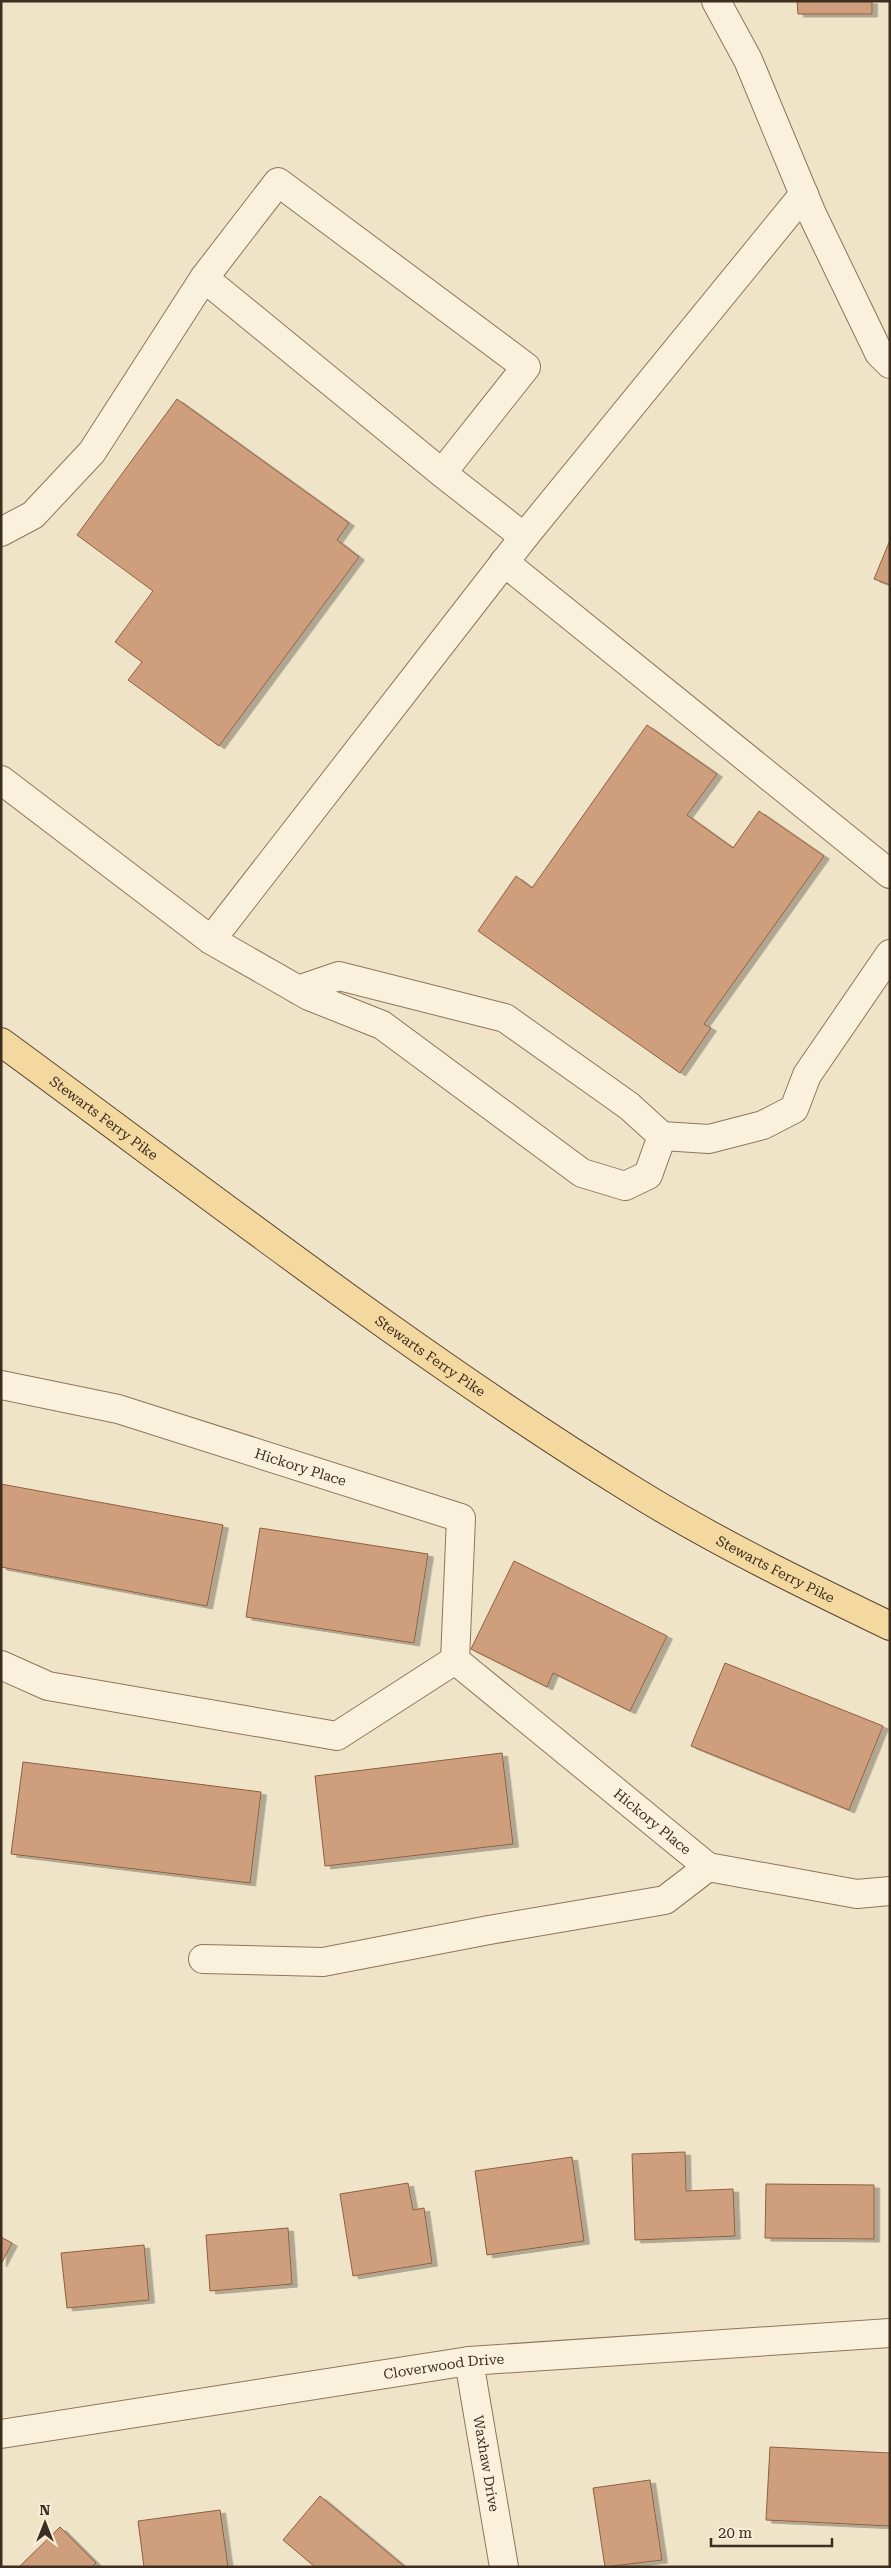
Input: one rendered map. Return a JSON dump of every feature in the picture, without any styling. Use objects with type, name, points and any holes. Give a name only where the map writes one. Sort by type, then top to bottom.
[{"type":"main road","name":"Stewarts Ferry Pike","points":[[1,1042],[479,1392],[636,1493],[760,1562],[890,1626]]},
{"type":"street","points":[[716,1],[748,60],[804,194],[879,353],[890,364]]},
{"type":"street","points":[[1,532],[33,515],[92,452],[204,278],[278,182],[526,367],[442,473]]},
{"type":"street","points":[[211,940],[504,562],[804,194]]},
{"type":"street","points":[[204,278],[442,473],[524,537]]},
{"type":"street","points":[[504,562],[890,874]]},
{"type":"street","points":[[1,780],[211,940],[298,990],[382,1025],[582,1174],[625,1186],[648,1176],[662,1136]]},
{"type":"street","points":[[298,990],[339,976],[505,1018],[629,1106],[662,1136],[709,1138],[763,1125],[794,1109],[807,1075],[890,954]]},
{"type":"street","name":"Hickory Place","points":[[1,1385],[118,1409],[461,1518],[455,1660],[708,1867],[858,1894],[890,1891]]},
{"type":"street","points":[[1,1664],[48,1686],[336,1736],[455,1660]]},
{"type":"street","points":[[202,1959],[323,1962],[665,1900],[708,1867]]},
{"type":"street","name":"Cloverwood Drive","points":[[1,2434],[469,2361],[890,2332]]},
{"type":"street","name":"Waxhaw Drive","points":[[469,2361],[504,2567]]},
{"type":"building","points":[[797,1],[872,1],[872,14],[798,14]]},
{"type":"building","points":[[177,399],[349,523],[337,540],[359,557],[219,746],[128,680],[142,662],[115,642],[153,591],[77,535]]},
{"type":"building","points":[[890,540],[890,585],[874,579]]},
{"type":"building","points":[[647,725],[717,774],[687,815],[733,848],[759,811],[824,856],[704,1024],[711,1028],[680,1073],[478,931],[516,876],[532,888]]},
{"type":"building","points":[[1,1484],[223,1525],[207,1606],[1,1567]]},
{"type":"building","points":[[260,1528],[428,1554],[414,1643],[246,1617]]},
{"type":"building","points":[[514,1561],[667,1636],[630,1711],[553,1673],[547,1687],[471,1649]]},
{"type":"building","points":[[725,1663],[883,1726],[849,1810],[691,1746]]},
{"type":"building","points":[[502,1753],[513,1844],[325,1866],[315,1776]]},
{"type":"building","points":[[23,1762],[261,1792],[250,1883],[11,1854]]},
{"type":"building","points":[[685,2152],[686,2191],[733,2189],[735,2236],[635,2240],[632,2154]]},
{"type":"building","points":[[572,2157],[584,2241],[487,2255],[475,2171]]},
{"type":"building","points":[[408,2183],[413,2210],[424,2208],[432,2263],[353,2276],[340,2194]]},
{"type":"building","points":[[766,2184],[874,2185],[874,2239],[765,2238]]},
{"type":"building","points":[[288,2228],[292,2284],[210,2291],[206,2235]]},
{"type":"building","points":[[1,2237],[12,2243],[1,2264]]},
{"type":"building","points":[[144,2245],[149,2300],[67,2308],[61,2253]]},
{"type":"building","points":[[770,2447],[890,2453],[890,2526],[766,2520]]},
{"type":"building","points":[[650,2480],[662,2560],[605,2567],[593,2488]]},
{"type":"building","points":[[320,2496],[405,2567],[315,2567],[283,2540]]},
{"type":"building","points":[[220,2510],[228,2567],[144,2567],[138,2521]]},
{"type":"building","points":[[60,2527],[96,2563],[92,2567],[19,2567]]}]
